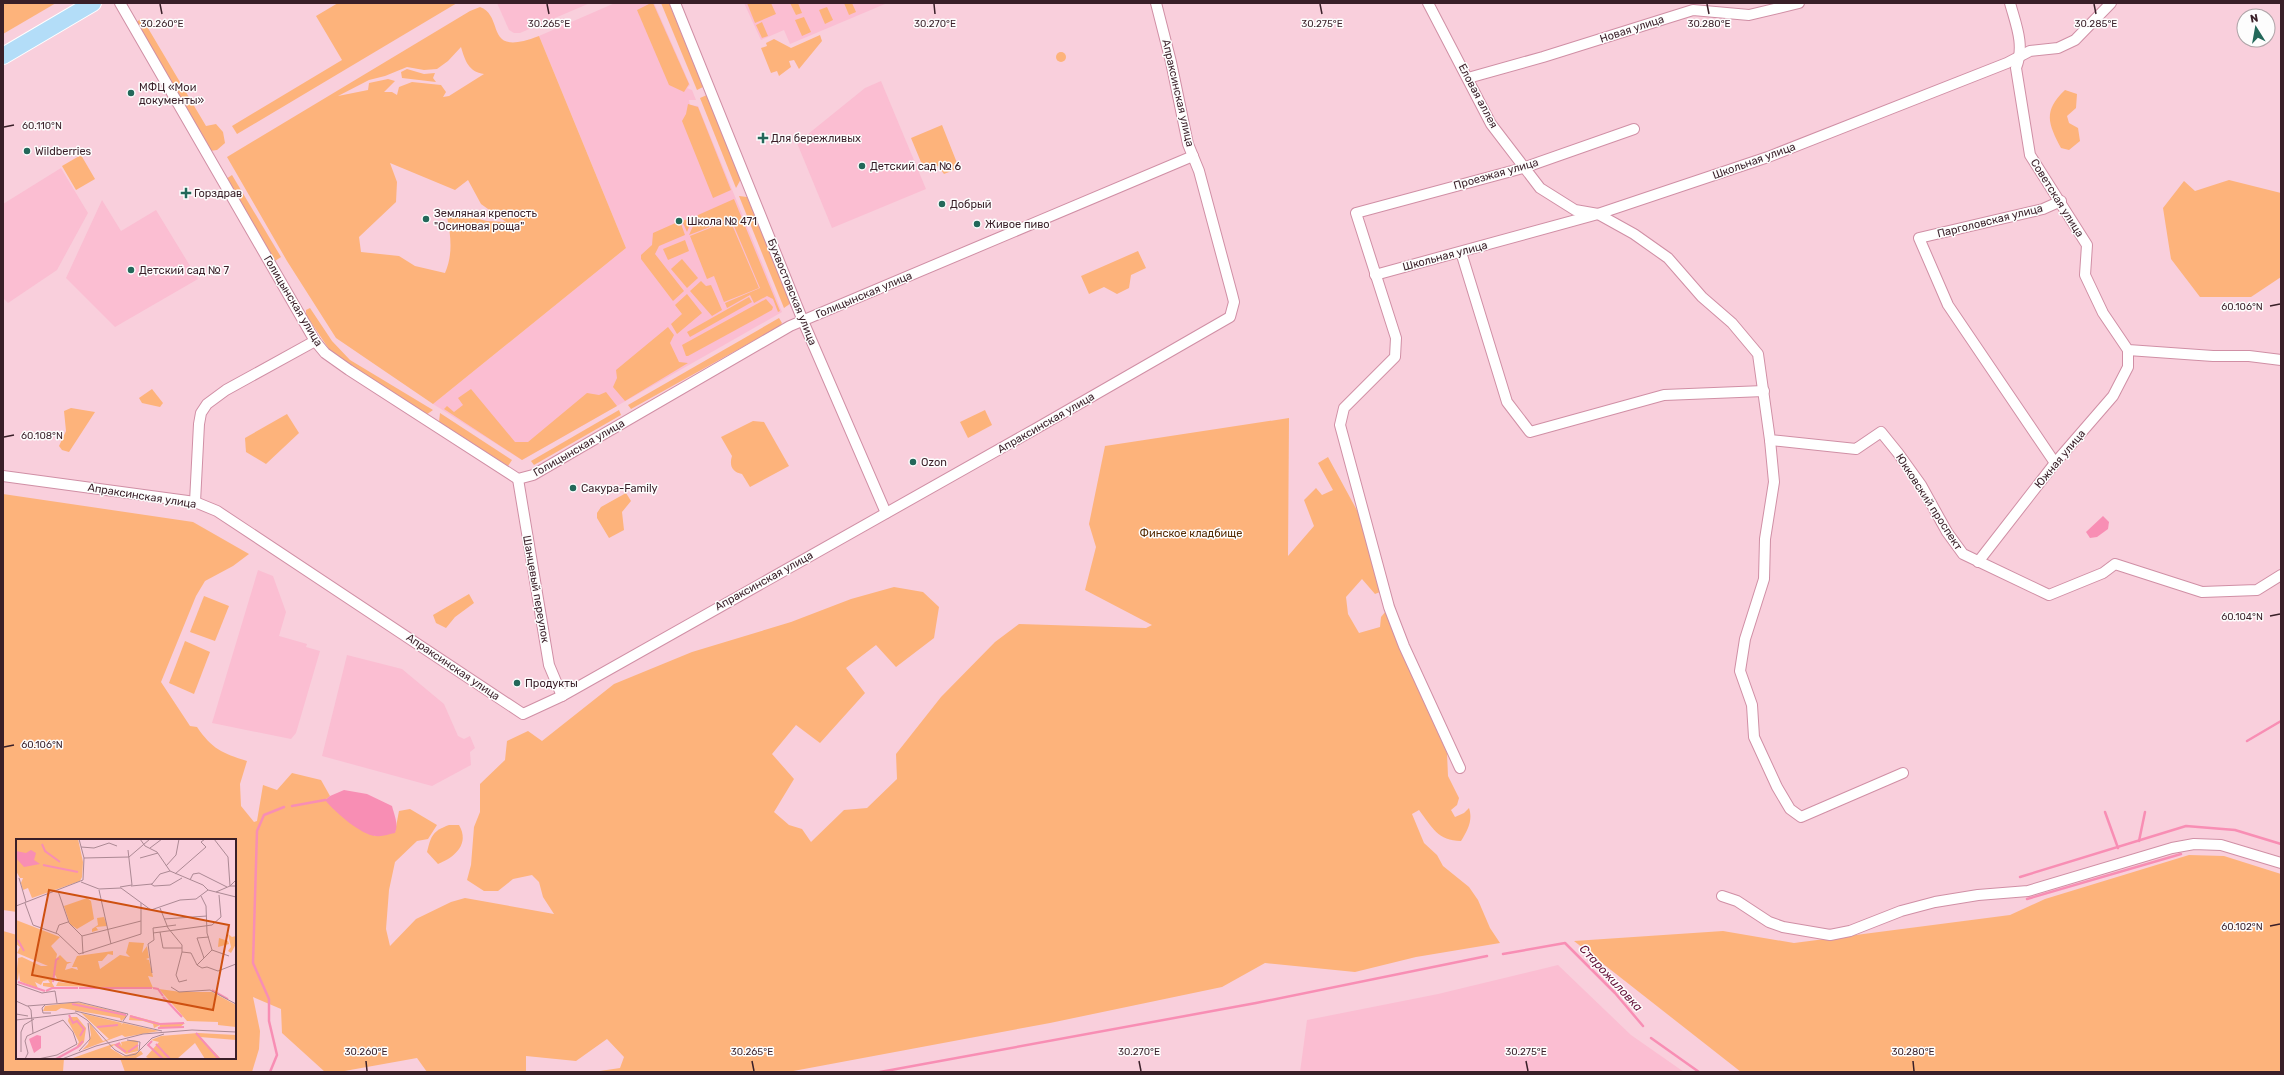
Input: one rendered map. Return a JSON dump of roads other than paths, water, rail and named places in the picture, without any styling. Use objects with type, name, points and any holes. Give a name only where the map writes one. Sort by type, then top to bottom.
[{"type":"main road","points":[[3,56],[93,3]]},
{"type":"street","name":"Голицынская улица","points":[[120,3],[315,341],[325,353],[518,479],[533,475],[790,326],[1193,156]]},
{"type":"street","name":"Бухвостовская улица","points":[[675,3],[803,321],[886,513]]},
{"type":"street","name":"Апраксинская улица","points":[[3,476],[195,502],[218,511],[523,714],[562,696],[1230,317],[1233,310],[1232,294],[1199,170],[1188,144],[1171,62],[1156,3]]},
{"type":"street","name":"Еловая аллея","points":[[1428,3],[1491,124],[1523,168],[1540,188],[1575,210],[1598,214]]},
{"type":"street","name":"Новая улица","points":[[1468,78],[1544,58],[1693,10],[1749,15],[1799,3]]},
{"type":"street","name":"Советская улица","points":[[2010,3],[2020,42],[2021,56],[2016,68],[2030,155],[2061,201],[2087,245],[2086,276],[2103,313],[2128,350]]},
{"type":"street","name":"Школьная улица","points":[[1375,275],[1598,214],[1768,157],[2021,56],[2030,51],[2058,48],[2075,40],[2111,3]]},
{"type":"street","name":"Проезжая улица","points":[[1375,275],[1356,213],[1523,168],[1634,129]]},
{"type":"street","name":"Парголовская улица","points":[[2056,463],[1948,305],[1919,238],[2035,211],[2061,201]]},
{"type":"street","points":[[1598,214],[1634,234],[1668,258],[1702,297],[1732,323],[1758,354],[1764,391],[1774,482],[1765,539],[1764,579],[1745,639],[1740,671],[1752,705],[1754,737],[1777,787],[1790,809],[1801,817],[1903,774]]},
{"type":"street","points":[[1461,252],[1508,402],[1530,432],[1664,395],[1764,391]]},
{"type":"street","points":[[1375,275],[1396,338],[1395,357],[1344,408],[1340,425],[1389,607],[1404,646],[1460,768]]},
{"type":"street","points":[[195,502],[199,424],[201,413],[207,404],[226,390],[315,341]]},
{"type":"street","points":[[2128,350],[2213,356],[2249,356],[2281,360]]},
{"type":"street","name":"Южная улица","points":[[1978,562],[2056,463],[2113,396],[2128,367],[2128,350]]},
{"type":"street","name":"Юкковский проспект","points":[[1770,440],[1856,449],[1880,432],[1898,453],[1920,485],[1947,532],[1963,554],[2049,595],[2103,574],[2115,564],[2202,592],[2257,590],[2281,575]]},
{"type":"street","name":"Шанцевый переулок","points":[[518,479],[549,665],[562,696]]},
{"type":"street","points":[[1722,896],[1737,901],[1769,922],[1783,927],[1830,935],[1850,932],[1901,911],[1936,902],[1978,895],[2028,891],[2172,848],[2194,844],[2221,845],[2281,864]]},
{"type":"waterway","points":[[2247,741],[2281,721]]},
{"type":"waterway","points":[[292,806],[325,800]]},
{"type":"waterway","points":[[270,1072],[277,1055],[269,1021],[269,999],[253,963],[257,831],[264,815],[284,807]]},
{"type":"waterway","points":[[2105,812],[2118,848]]},
{"type":"waterway","points":[[2139,841],[2145,812]]},
{"type":"waterway","points":[[2020,877],[2186,826],[2235,830],[2281,844]]},
{"type":"waterway","points":[[2027,899],[2181,854]]},
{"type":"waterway","name":"Старожиловка","points":[[1503,954],[1565,943],[1615,993],[1643,1026]]},
{"type":"waterway","points":[[880,1072],[1256,1003],[1487,956]]},
{"type":"waterway","name":"Старожиловка","points":[[1651,1038],[1699,1072]]},
{"type":"place","name":"МФЦ «Мои документы»","points":[[131,93]]},
{"type":"place","name":"Для бережливых","points":[[763,138]]},
{"type":"place","name":"Wildberries","points":[[27,151]]},
{"type":"place","name":"Детский сад № 6","points":[[862,166]]},
{"type":"place","name":"Горздрав","points":[[186,193]]},
{"type":"place","name":"Добрый","points":[[942,204]]},
{"type":"place","name":"Земляная крепость \"Осиновая роща\"","points":[[426,219]]},
{"type":"place","name":"Школа № 471","points":[[679,221]]},
{"type":"place","name":"Живое пиво","points":[[977,224]]},
{"type":"place","name":"Детский сад № 7","points":[[131,270]]},
{"type":"place","name":"Ozon","points":[[913,462]]},
{"type":"place","name":"Сакура-Family","points":[[573,488]]},
{"type":"place","name":"Продукты","points":[[517,683]]},
{"type":"park label","name":"Финское кладбище","points":[[1191,533]]}]
